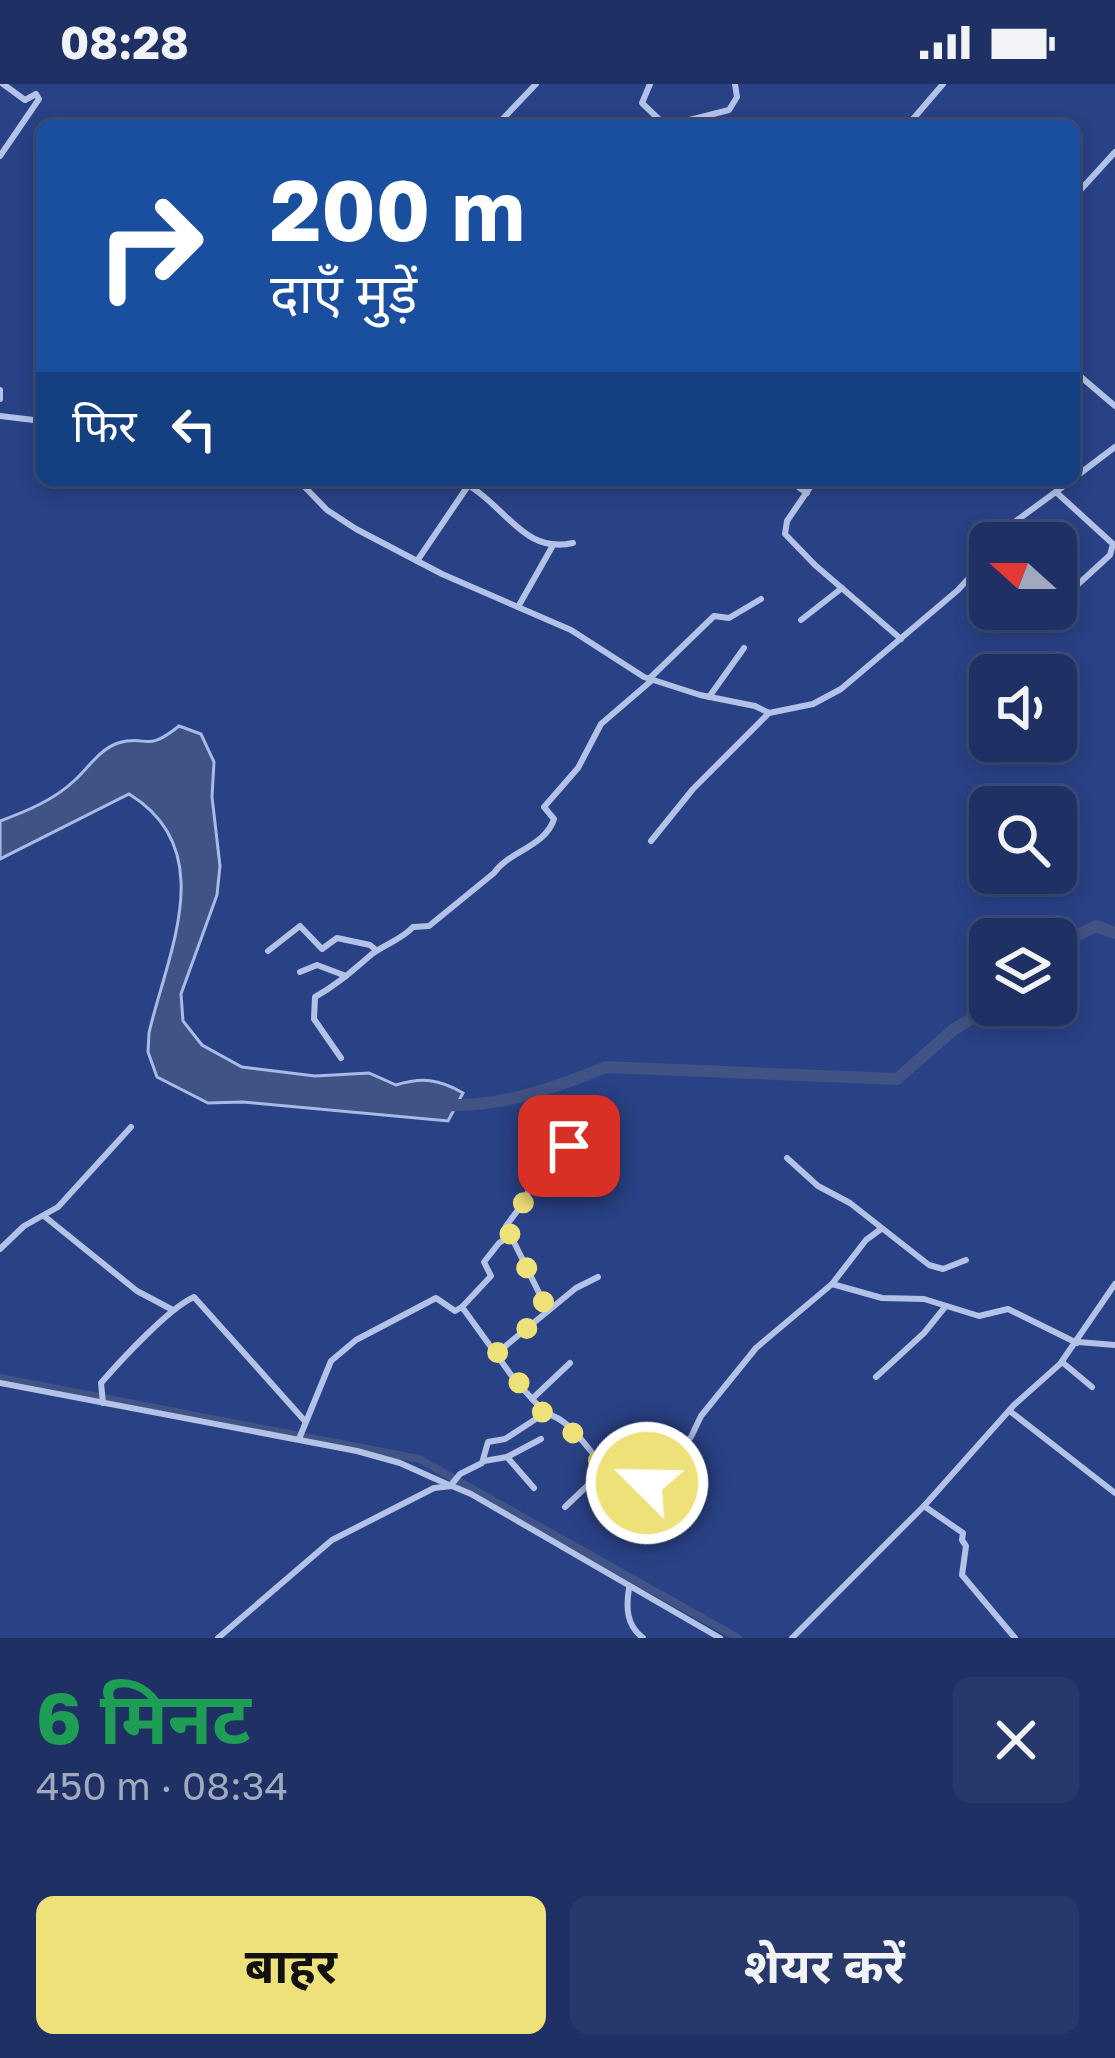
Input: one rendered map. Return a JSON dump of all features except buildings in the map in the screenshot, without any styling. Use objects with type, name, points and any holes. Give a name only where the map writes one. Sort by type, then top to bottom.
[{"type":"street","points":[[0,156],[39,98],[36,94],[18,98],[3,84]]},
{"type":"street","points":[[502,120],[536,84]]},
{"type":"street","points":[[650,84],[642,103],[660,120]]},
{"type":"street","points":[[690,120],[729,110],[736,97],[735,84]]},
{"type":"street","points":[[915,120],[943,84]]},
{"type":"street","points":[[1080,190],[1115,152]]},
{"type":"street","points":[[1080,376],[1115,406]]},
{"type":"street","points":[[0,416],[36,420]]},
{"type":"street","points":[[1080,473],[1115,447]]},
{"type":"street","points":[[304,486],[332,514],[577,633],[651,677],[769,713]]},
{"type":"street","points":[[419,558],[468,486]]},
{"type":"street","points":[[474,486],[532,541],[552,547],[573,543]]},
{"type":"street","points":[[797,486],[807,493]]},
{"type":"street","points":[[811,486],[787,521],[785,534],[898,636]]},
{"type":"street","points":[[1016,522],[1063,486]]},
{"type":"street","points":[[1055,492],[1113,544],[1110,555],[1077,585]]},
{"type":"street","points":[[520,604],[552,547]]},
{"type":"street","points":[[651,841],[693,789],[769,713],[829,697],[969,578]]},
{"type":"street","points":[[801,620],[842,588]]},
{"type":"street","points":[[341,1058],[314,1018],[315,997],[376,950],[401,940],[413,926],[429,926],[501,862],[528,849],[552,829],[554,820],[544,806],[578,769],[602,724],[714,616],[727,619],[760,599]]},
{"type":"street","points":[[711,694],[745,648]]},
{"type":"street","points":[[268,951],[300,926],[322,949],[337,938],[376,950]]},
{"type":"street","points":[[300,972],[317,965],[346,976]]},
{"type":"street","points":[[0,1249],[24,1226],[58,1207],[130,1126]]},
{"type":"street","points":[[548,1311],[509,1238],[507,1223],[524,1202],[537,1170],[569,1146]]},
{"type":"street","points":[[787,1158],[818,1186],[850,1203],[933,1267],[949,1268],[966,1260]]},
{"type":"street","points":[[44,1216],[137,1291],[171,1309]]},
{"type":"street","points":[[462,1307],[545,1413],[566,1425],[605,1468],[640,1491],[691,1437],[701,1416],[756,1348],[832,1285],[866,1240],[881,1229]]},
{"type":"street","points":[[300,1438],[326,1369],[350,1345],[432,1298],[455,1311],[462,1307],[486,1285],[491,1276],[484,1262],[509,1238]]},
{"type":"street","points":[[497,1353],[576,1288],[598,1277]]},
{"type":"street","points":[[792,1638],[924,1506],[1014,1405],[1062,1362],[1115,1284]]},
{"type":"street","points":[[832,1285],[873,1297],[917,1298],[986,1316],[1008,1309],[1077,1343],[1115,1345]]},
{"type":"street","points":[[102,1398],[101,1383],[158,1328],[171,1309],[194,1297],[304,1424]]},
{"type":"street","points":[[876,1377],[946,1306]]},
{"type":"street","points":[[1062,1362],[1092,1387]]},
{"type":"street","points":[[532,1399],[570,1363]]},
{"type":"street","points":[[0,1382],[102,1398],[385,1458],[453,1483],[720,1638]]},
{"type":"street","points":[[1011,1412],[1115,1492]]},
{"type":"street","points":[[484,1461],[488,1442],[505,1439],[545,1413]]},
{"type":"street","points":[[218,1638],[332,1540],[453,1483],[484,1461],[506,1457],[541,1439]]},
{"type":"street","points":[[506,1457],[534,1488]]},
{"type":"street","points":[[565,1508],[605,1468]]},
{"type":"street","points":[[924,1506],[963,1533],[962,1575],[1015,1638]]},
{"type":"street","points":[[629,1586],[627,1612],[633,1630],[643,1638]]},
{"type":"water","points":[[179,726],[201,734],[214,762],[212,797],[220,866],[217,895],[181,994],[183,1021],[202,1045],[242,1067],[315,1076],[369,1073],[396,1085],[422,1080],[446,1085],[463,1093],[448,1121],[243,1102],[208,1103],[157,1077],[148,1052],[149,1033],[175,937],[181,873],[173,844],[157,817],[129,794],[0,859],[0,821],[58,793],[112,746],[152,741]]},
{"type":"waterway","points":[[1077,936],[1096,926],[1115,933]]},
{"type":"waterway","points":[[441,1105],[525,1095],[606,1067],[897,1079],[969,1020]]},
{"type":"waterway","points":[[0,1378],[419,1459],[738,1638]]},
{"type":"route","points":[[569,1146],[537,1170],[524,1202],[506,1226],[548,1311],[497,1353],[540,1411],[561,1420],[605,1468],[636,1492],[647,1483]]}]
